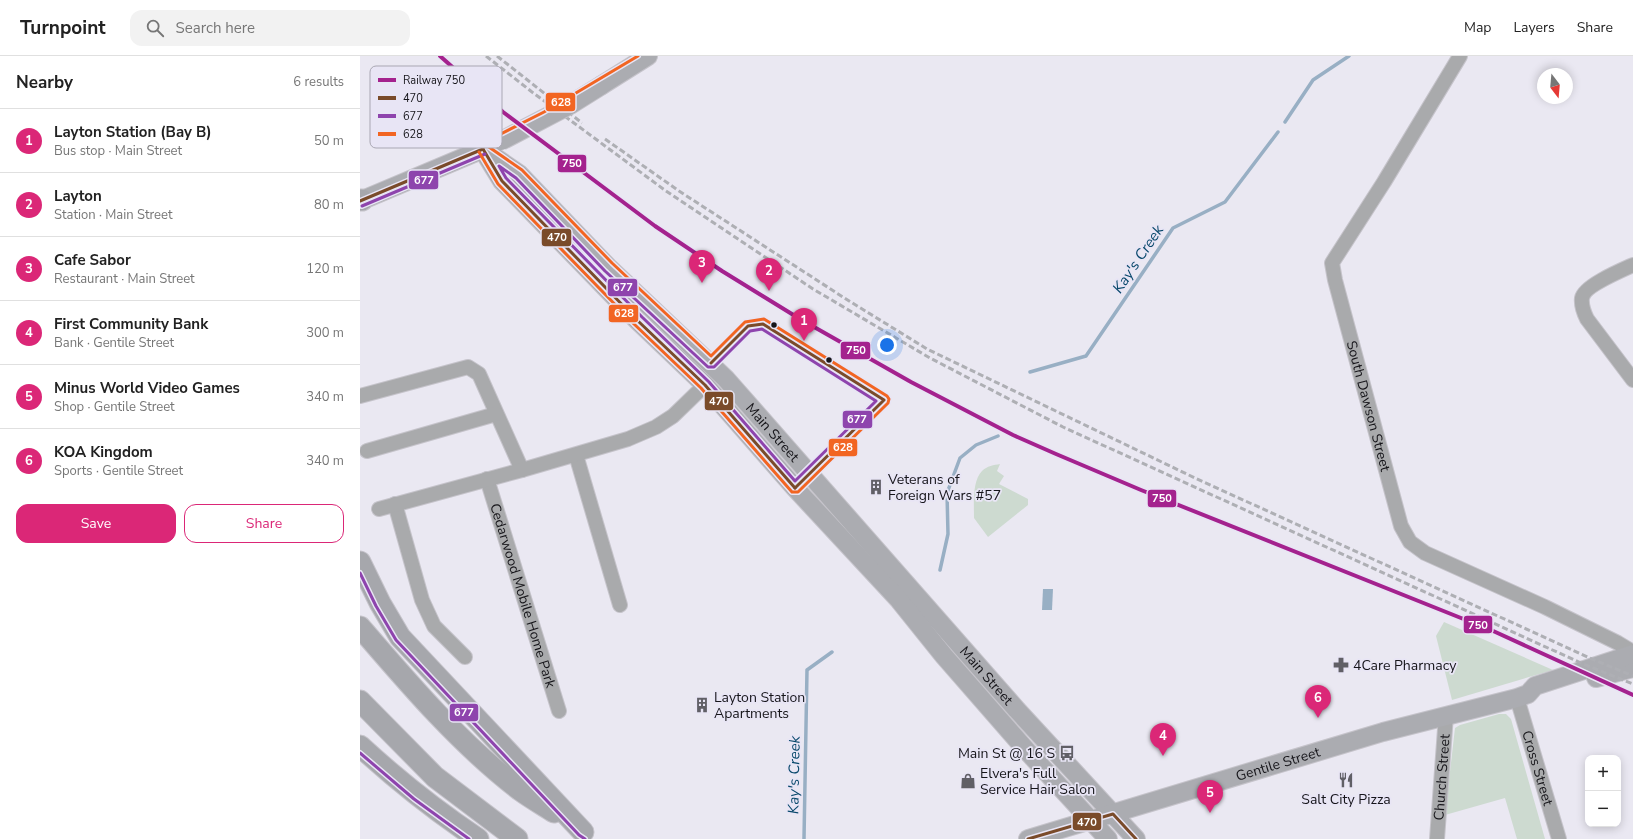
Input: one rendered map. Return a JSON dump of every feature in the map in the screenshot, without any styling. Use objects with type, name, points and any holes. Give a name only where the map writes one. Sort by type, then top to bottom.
[{"type":"highway","points":[[360,562],[380,603],[400,637],[588,835]]},
{"type":"highway","points":[[360,627],[409,684],[473,750],[521,790],[588,835]]},
{"type":"highway","points":[[360,701],[435,777],[517,839]]},
{"type":"highway","points":[[360,746],[391,774],[450,820],[478,839]]},
{"type":"main road","points":[[502,140],[570,105],[648,56]]},
{"type":"main road","points":[[361,200],[483,149]]},
{"type":"main road","name":"Main Street","points":[[483,149],[502,181],[638,321],[705,385],[800,494],[898,600],[963,678],[1090,821],[1108,839]]},
{"type":"main road","name":"Main Street","points":[[483,149],[519,174],[608,267],[726,379],[1017,710],[1136,839]]},
{"type":"main road","name":"Gentile Street","points":[[1028,839],[1277,763],[1446,715],[1522,696],[1535,686],[1632,659]]},
{"type":"street","name":"South Dawson Street","points":[[1460,56],[1384,182],[1332,263],[1333,273],[1401,526],[1410,542],[1425,553],[1545,607],[1618,642],[1628,649],[1632,659]]},
{"type":"street","points":[[1633,265],[1588,289],[1582,297],[1583,308],[1587,320],[1633,380]]},
{"type":"street","points":[[360,396],[468,368],[479,374],[522,470]]},
{"type":"street","points":[[379,509],[628,439],[656,427],[673,416],[705,385]]},
{"type":"street","points":[[367,451],[496,414]]},
{"type":"street","points":[[576,454],[620,605]]},
{"type":"street","name":"Cedarwood Mobile Home Park","points":[[487,479],[559,711]]},
{"type":"street","points":[[395,504],[422,600],[434,626],[465,657]]},
{"type":"street","name":"Cross Street","points":[[1522,696],[1559,839]]},
{"type":"street","name":"Church Street","points":[[1437,839],[1446,715]]},
{"type":"shaded area","points":[[1000,464],[997,471],[1004,476],[999,484],[1028,499],[1028,505],[988,537],[974,518],[975,487],[979,475],[984,469]]},
{"type":"shaded area","points":[[1444,622],[1553,670],[1452,700],[1436,636]]},
{"type":"shaded area","points":[[1499,714],[1506,714],[1511,719],[1545,839],[1517,839],[1505,798],[1445,815],[1455,728],[1460,725]]},
{"type":"water","points":[[1043,589],[1053,589],[1052,610],[1042,610]]},
{"type":"waterway","name":"Kay's Creek","points":[[1285,122],[1313,80],[1349,56]]},
{"type":"waterway","name":"Kay's Creek","points":[[1030,372],[1086,356],[1173,228],[1225,202],[1278,132]]},
{"type":"waterway","name":"Kay's Creek","points":[[940,570],[948,534],[947,493],[960,458],[976,445],[998,436]]},
{"type":"waterway","name":"Kay's Creek","points":[[804,839],[807,670],[832,652]]},
{"type":"railway","points":[[486,56],[499,66]]},
{"type":"railway","points":[[497,56],[582,123]]},
{"type":"railway","points":[[502,69],[666,191],[813,289],[930,358],[1063,427],[1581,663],[1633,684]]},
{"type":"railway","points":[[605,139],[679,191],[846,299],[927,349],[1195,478],[1592,659],[1633,676]]},
{"type":"rail line","name":"750","points":[[440,56],[451,66]]},
{"type":"rail line","name":"750","points":[[502,111],[655,226],[722,271],[800,319],[911,382],[1013,435],[1141,490],[1491,630],[1633,695]]},
{"type":"transit line","name":"628","points":[[502,133],[544,112],[638,56]]},
{"type":"transit line","name":"628","points":[[479,152],[498,184],[634,324],[701,388],[792,492],[798,492],[888,403],[889,399],[887,396],[764,319],[745,322],[711,356],[612,263],[522,170],[490,148]]},
{"type":"transit line","name":"470","points":[[483,149],[502,181],[638,321],[705,385],[795,488]]},
{"type":"transit line","name":"470","points":[[360,201],[483,149]]},
{"type":"transit line","name":"677","points":[[362,206],[485,154]]},
{"type":"transit line","name":"677","points":[[499,166],[516,178],[605,271],[708,367],[714,367],[750,331],[762,329],[876,401],[795,481],[709,382],[642,317],[506,178],[499,166]]},
{"type":"transit line","name":"470","points":[[711,363],[748,326],[763,324],[884,400],[795,488]]},
{"type":"transit line","name":"677","points":[[360,573],[376,606],[396,640],[579,835],[585,839]]},
{"type":"transit line","name":"677","points":[[360,753],[414,799],[469,839]]},
{"type":"transit line","name":"470","points":[[1028,839],[1113,814],[1136,839]]},
{"type":"place","name":"Cafe Sabor","points":[[702,283]]},
{"type":"place","name":"Layton","points":[[769,291]]},
{"type":"place","name":"Layton Station (Bay B)","points":[[804,341]]},
{"type":"place","name":"Veterans of Foreign Wars #57","points":[[876,487]]},
{"type":"place","name":"4Care Pharmacy","points":[[1341,665]]},
{"type":"place","name":"Layton Station Apartments","points":[[702,705]]},
{"type":"place","name":"KOA Kingdom","points":[[1318,718]]},
{"type":"place","name":"Main St @ 16 S","points":[[1067,753]]},
{"type":"place","name":"First Community Bank","points":[[1163,756]]},
{"type":"place","name":"Salt City Pizza","points":[[1346,780]]},
{"type":"place","name":"Elvera's Full Service Hair Salon","points":[[968,781]]},
{"type":"place","name":"Minus World Video Games","points":[[1210,813]]}]
